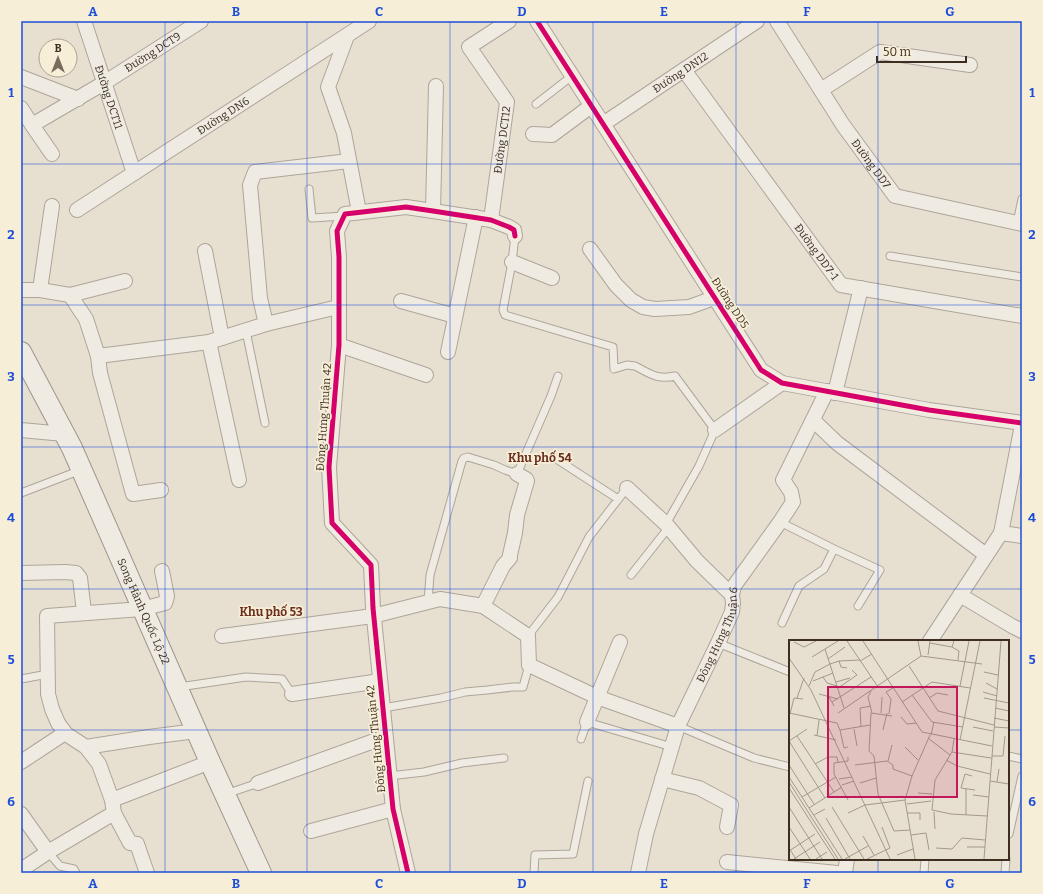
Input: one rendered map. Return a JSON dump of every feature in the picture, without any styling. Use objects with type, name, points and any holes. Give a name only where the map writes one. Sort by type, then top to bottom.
[{"type":"street","name":"Đường DCT11","points":[[84,21],[134,173]]},
{"type":"street","name":"Đường DCT9","points":[[32,125],[104,84],[201,21]]},
{"type":"street","name":"Đường DN6","points":[[77,210],[369,21]]},
{"type":"street","name":"Đường DCT12","points":[[491,220],[507,102],[469,47],[509,21]]},
{"type":"street","name":"Đường DD5","points":[[537,21],[761,370],[782,383],[929,410],[1022,424]]},
{"type":"street","name":"Đường DN12","points":[[603,124],[757,21]]},
{"type":"street","name":"Đường DD7","points":[[777,21],[843,125],[895,196],[1020,223]]},
{"type":"street","points":[[347,36],[328,87],[344,133],[359,212]]},
{"type":"street","points":[[821,90],[880,52],[970,65]]},
{"type":"street","name":"Đường DD7-1","points":[[684,70],[841,285],[1022,316]]},
{"type":"street","points":[[21,77],[78,99]]},
{"type":"street","points":[[433,210],[436,86]]},
{"type":"street","points":[[533,134],[552,135],[592,106]]},
{"type":"street","points":[[21,108],[52,154]]},
{"type":"street","points":[[266,324],[260,298],[250,185],[255,172],[349,161]]},
{"type":"street","points":[[40,290],[52,206]]},
{"type":"street","points":[[344,216],[345,214],[406,207],[433,210],[491,220],[509,226],[514,230],[515,236]]},
{"type":"street","name":"Đông Hưng Thuận 42","points":[[344,216],[337,231],[339,346],[329,467],[332,523],[371,565],[373,616],[392,809],[408,873]]},
{"type":"street","points":[[448,352],[476,217]]},
{"type":"street","points":[[590,249],[616,284],[631,300],[643,307],[655,309],[689,307],[714,298]]},
{"type":"street","points":[[205,251],[215,340],[239,480]]},
{"type":"street","points":[[512,262],[552,278]]},
{"type":"street","points":[[21,290],[40,290],[70,295],[125,281]]},
{"type":"street","name":"Đông Hưng Thuận 6","points":[[638,873],[646,834],[678,726],[732,612],[732,595],[736,582],[780,522],[792,502],[791,492],[783,480],[813,420],[831,392],[861,288]]},
{"type":"street","points":[[70,295],[86,319],[98,356],[100,373],[133,494],[161,490]]},
{"type":"street","points":[[401,301],[455,316]]},
{"type":"street","points":[[98,356],[215,340],[266,324],[338,307]]},
{"type":"street","points":[[339,346],[426,375]]},
{"type":"street","name":"Song Hành Quốc Lộ 22","points":[[21,352],[82,470],[224,795],[261,873]]},
{"type":"street","points":[[714,430],[782,383]]},
{"type":"street","points":[[813,420],[843,447],[986,555]]},
{"type":"street","points":[[931,640],[1001,533],[1022,424]]},
{"type":"street","points":[[21,430],[64,434]]},
{"type":"street","points":[[483,606],[503,566],[510,558],[517,515],[527,481],[517,474]]},
{"type":"street","points":[[623,493],[667,526],[697,561],[732,595]]},
{"type":"street","points":[[1001,533],[1022,536]]},
{"type":"street","points":[[147,873],[137,844],[130,843],[113,806],[99,764],[86,747],[65,733],[58,723],[52,709],[48,694],[47,616],[84,612],[142,609],[164,603],[167,596],[162,571]]},
{"type":"street","points":[[21,573],[76,573],[80,578],[84,612]]},
{"type":"street","points":[[960,595],[1022,631]]},
{"type":"street","points":[[222,636],[373,616],[440,599],[477,604],[483,606],[528,636],[529,665],[597,697],[678,726]]},
{"type":"street","points":[[587,722],[620,642]]},
{"type":"street","points":[[292,694],[380,681]]},
{"type":"street","points":[[86,747],[196,731]]},
{"type":"street","points":[[21,762],[65,733]]},
{"type":"street","points":[[258,783],[385,737]]},
{"type":"street","points":[[21,870],[113,806],[210,762]]},
{"type":"street","points":[[662,779],[699,788],[732,805],[727,827]]},
{"type":"street","points":[[311,831],[392,809]]},
{"type":"street","points":[[21,814],[48,852]]},
{"type":"street","points":[[845,873],[847,860]]},
{"type":"street","points":[[727,862],[837,873]]},
{"type":"lane","points":[[536,104],[572,76]]},
{"type":"lane","points":[[309,189],[312,218],[344,216]]},
{"type":"lane","points":[[1020,223],[1022,199]]},
{"type":"lane","points":[[515,236],[512,262],[502,310],[505,314],[613,347],[614,369],[632,365],[659,377],[665,378],[675,376],[714,430],[699,466],[667,526],[631,574]]},
{"type":"lane","points":[[890,256],[1022,277]]},
{"type":"lane","points":[[246,331],[265,423]]},
{"type":"lane","points":[[428,602],[430,575],[462,460],[468,457],[517,474],[551,396],[558,376]]},
{"type":"lane","points":[[528,636],[558,597],[589,537],[623,493],[558,460]]},
{"type":"lane","points":[[21,493],[82,470]]},
{"type":"lane","points":[[780,522],[880,570],[858,606]]},
{"type":"lane","points":[[782,624],[799,586],[824,569],[834,549]]},
{"type":"lane","points":[[718,643],[789,672]]},
{"type":"lane","points":[[383,708],[465,692],[523,687],[529,665]]},
{"type":"lane","points":[[21,679],[48,674]]},
{"type":"lane","points":[[177,687],[246,677],[282,679],[292,694]]},
{"type":"lane","points":[[580,739],[587,722],[672,747]]},
{"type":"lane","points":[[678,726],[754,758],[789,766]]},
{"type":"lane","points":[[1009,756],[1022,760]]},
{"type":"lane","points":[[389,776],[424,772],[462,763],[504,758]]},
{"type":"lane","points":[[1009,834],[1022,776]]},
{"type":"lane","points":[[534,873],[535,855],[573,854],[588,782]]},
{"type":"lane","points":[[224,795],[258,783]]},
{"type":"lane","points":[[48,852],[60,866],[74,869],[76,873]]},
{"type":"lane","points":[[924,873],[925,860]]},
{"type":"lane","points":[[1005,873],[1006,860]]},
{"type":"cycle path","points":[[537,21],[761,370],[782,383],[929,410],[1022,423]]},
{"type":"cycle path","points":[[408,873],[393,809],[373,608],[371,565],[332,523],[329,467],[339,345],[339,257],[337,231],[345,214],[406,207],[491,220],[514,230],[515,236]]},
{"type":"district","name":"Khu phố 54","points":[[540,458]]},
{"type":"district","name":"Khu phố 53","points":[[271,612]]}]
